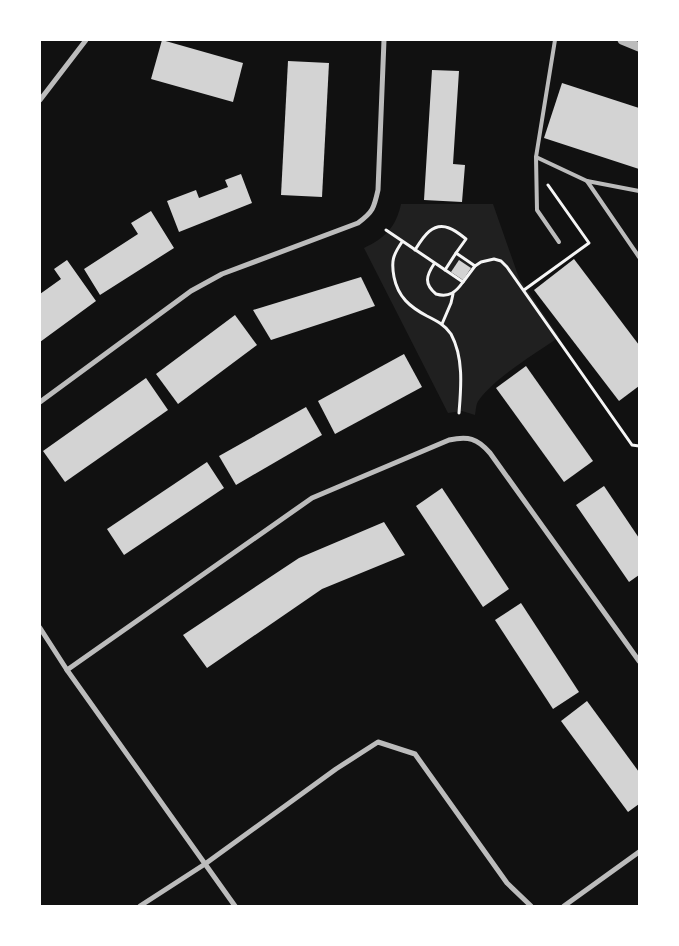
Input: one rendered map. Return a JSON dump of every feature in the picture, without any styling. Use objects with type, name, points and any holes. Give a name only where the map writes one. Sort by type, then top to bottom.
[{"type":"street","points":[[40,100],[86,40]]},
{"type":"street","points":[[40,402],[191,291],[222,274],[358,223],[369,215],[375,204],[378,190],[384,40]]},
{"type":"street","points":[[622,40],[639,48]]},
{"type":"street","points":[[67,670],[312,498],[449,440],[460,438],[471,438],[490,453],[639,661]]},
{"type":"street","points":[[40,628],[67,670],[235,906]]},
{"type":"street","points":[[140,906],[205,864],[336,768],[378,742],[415,754],[507,883],[531,906]]},
{"type":"street","points":[[564,906],[639,852]]},
{"type":"lane","points":[[555,40],[536,157],[537,210],[560,242]]},
{"type":"lane","points":[[536,157],[587,181],[639,191]]},
{"type":"lane","points":[[587,181],[639,257]]},
{"type":"path","points":[[415,250],[424,236],[433,228],[444,226],[466,239],[445,270]]},
{"type":"path","points":[[386,230],[463,282]]},
{"type":"path","points":[[402,242],[394,252],[392,259],[397,288],[402,298],[410,305],[442,324],[452,336],[460,361],[459,414]]},
{"type":"path","points":[[456,254],[475,266]]},
{"type":"path","points":[[434,264],[428,272],[429,287],[436,294],[447,296],[453,293],[475,266],[481,262],[494,259],[501,261],[632,445],[639,446]]},
{"type":"path","points":[[442,324],[453,293]]},
{"type":"shaded area","points":[[401,204],[493,204],[519,278],[559,337],[496,382],[478,401],[475,415],[462,411],[448,413],[364,248],[389,231],[396,219]]},
{"type":"building","points":[[162,40],[243,63],[233,102],[151,79]]},
{"type":"building","points":[[288,61],[329,63],[322,197],[281,195]]},
{"type":"building","points":[[432,70],[459,71],[453,164],[465,165],[462,202],[424,200]]},
{"type":"building","points":[[562,83],[639,108],[639,169],[544,138]]},
{"type":"building","points":[[241,174],[252,203],[179,232],[167,201],[196,190],[199,198],[228,187],[225,180]]},
{"type":"building","points":[[151,211],[174,248],[100,295],[84,269],[138,234],[131,223]]},
{"type":"building","points":[[574,259],[639,345],[639,386],[619,401],[534,290]]},
{"type":"building","points":[[67,260],[96,301],[40,342],[40,294],[61,279],[54,269]]},
{"type":"building","points":[[459,260],[471,268],[463,280],[451,272]]},
{"type":"building","points":[[361,277],[375,306],[271,340],[253,310]]},
{"type":"building","points":[[235,315],[257,345],[178,404],[156,374]]},
{"type":"building","points":[[404,354],[422,387],[335,434],[318,401]]},
{"type":"building","points":[[526,366],[593,461],[564,482],[496,388]]},
{"type":"building","points":[[146,378],[168,410],[65,482],[43,451]]},
{"type":"building","points":[[306,407],[322,435],[236,485],[219,456]]},
{"type":"building","points":[[207,462],[224,488],[124,555],[107,529]]},
{"type":"building","points":[[604,486],[639,538],[639,575],[629,582],[576,505]]},
{"type":"building","points":[[442,488],[509,589],[483,607],[416,506]]},
{"type":"building","points":[[384,522],[405,555],[322,589],[207,668],[183,635],[299,558]]},
{"type":"building","points":[[521,603],[579,692],[553,709],[495,620]]},
{"type":"building","points":[[587,701],[639,772],[639,804],[628,812],[561,721]]}]
